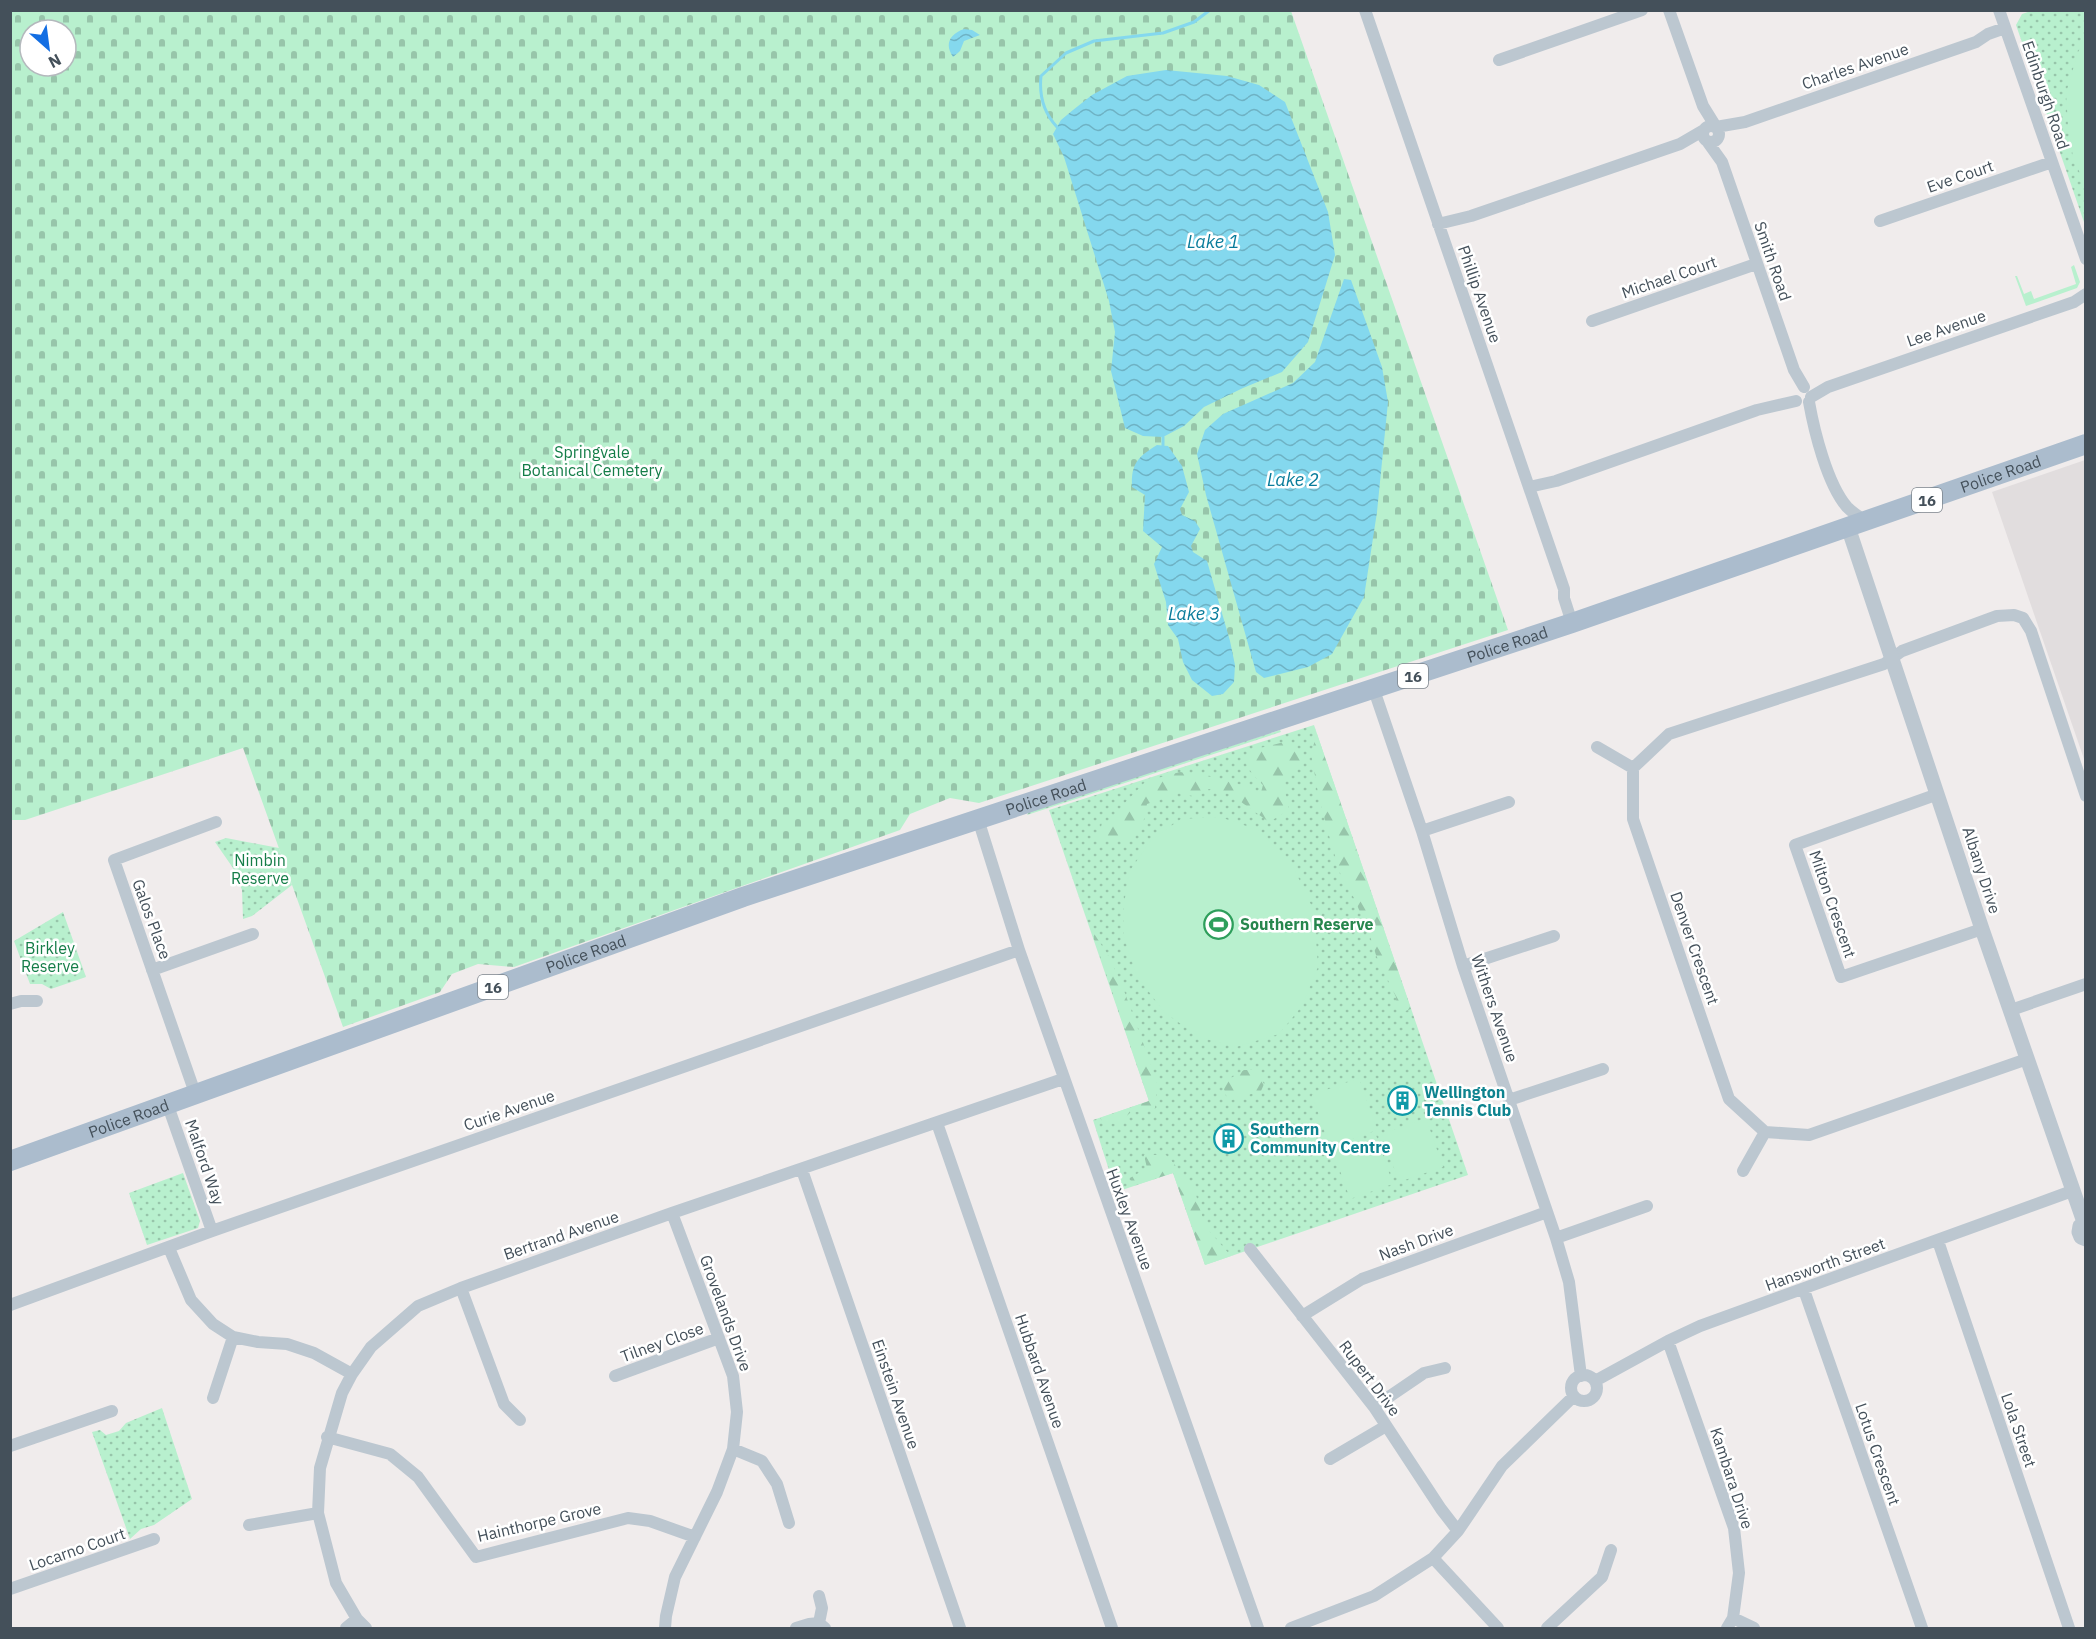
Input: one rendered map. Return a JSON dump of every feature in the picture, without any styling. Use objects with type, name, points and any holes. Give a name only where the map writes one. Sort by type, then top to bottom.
[{"type":"main road","name":"Police Road","points":[[10,1161],[743,897],[1576,622],[2085,444]]},
{"type":"street","name":"Phillip Avenue","points":[[1365,10],[1564,589],[1570,596],[1576,622]]},
{"type":"street","points":[[1498,60],[1642,10]]},
{"type":"street","points":[[1669,10],[1712,134]]},
{"type":"street","name":"Edinburgh Road","points":[[1999,10],[2085,259]]},
{"type":"street","name":"Charles Avenue","points":[[1440,228],[1976,42],[1988,34],[2006,32]]},
{"type":"street","name":"Smith Road","points":[[1712,134],[1831,478],[1847,506],[1853,525]]},
{"type":"street","name":"Eve Court","points":[[1880,221],[2052,162]]},
{"type":"street","name":"Michael Court","points":[[1592,321],[1756,264]]},
{"type":"street","name":"Lee Avenue","points":[[1530,490],[2080,301],[2085,294]]},
{"type":"street","name":"Smith Road","points":[[1831,478],[1831,487],[1853,525]]},
{"type":"street","name":"Albany Drive","points":[[1853,525],[1891,659],[2072,1191],[2085,1222],[2080,1226],[2079,1232],[2085,1239]]},
{"type":"street","points":[[1598,747],[1633,768],[1669,734],[1884,664],[1902,651],[1997,616],[2014,615],[2023,618],[2031,631],[2085,796]]},
{"type":"street","name":"Withers Avenue","points":[[1374,690],[1422,831],[1463,966],[1556,1238],[1569,1282],[1581,1376]]},
{"type":"street","name":"Denver Crescent","points":[[1633,768],[1633,819],[1730,1099],[1765,1132]]},
{"type":"street","name":"Milton Crescent","points":[[1938,794],[1795,845],[1841,977],[1982,929]]},
{"type":"street","points":[[1422,831],[1509,802]]},
{"type":"street","name":"Huxley Avenue","points":[[978,819],[1018,950],[1257,1628]]},
{"type":"street","name":"Galos Place","points":[[195,1093],[114,860],[216,822]]},
{"type":"street","points":[[152,970],[253,934]]},
{"type":"street","points":[[1463,966],[1554,936]]},
{"type":"street","name":"Curie Avenue","points":[[10,1305],[212,1231],[1018,950]]},
{"type":"street","points":[[2011,1010],[2085,984]]},
{"type":"street","points":[[10,1004],[37,1001]]},
{"type":"street","points":[[1743,1170],[1765,1132],[1809,1135],[2027,1059]]},
{"type":"street","points":[[1509,1100],[1604,1069]]},
{"type":"street","name":"Bertrand Avenue","points":[[362,1624],[336,1583],[318,1513],[320,1468],[327,1437],[342,1393],[352,1374],[371,1347],[418,1306],[461,1288],[1063,1079]]},
{"type":"street","name":"Malford Way","points":[[167,1103],[212,1231]]},
{"type":"street","name":"Hubbard Avenue","points":[[938,1123],[1112,1629]]},
{"type":"street","name":"Einstein Avenue","points":[[802,1170],[960,1629]]},
{"type":"street","name":"Hansworth Street","points":[[1595,1381],[1700,1326],[2072,1191]]},
{"type":"street","points":[[1556,1238],[1647,1206]]},
{"type":"street","name":"Nash Drive","points":[[1302,1317],[1362,1279],[1547,1212]]},
{"type":"street","name":"Grovelands Drive","points":[[665,1629],[675,1577],[717,1492],[733,1449],[737,1412],[733,1376],[672,1214]]},
{"type":"street","name":"Lola Street","points":[[1938,1241],[2069,1629]]},
{"type":"street","points":[[170,1248],[191,1300],[213,1324],[233,1337],[287,1344],[314,1353],[352,1374]]},
{"type":"street","name":"Rupert Drive","points":[[1250,1250],[1374,1407],[1458,1531]]},
{"type":"street","points":[[461,1288],[504,1404],[520,1420]]},
{"type":"street","name":"Lotus Crescent","points":[[1804,1290],[1922,1629]]},
{"type":"street","points":[[213,1398],[233,1337]]},
{"type":"street","name":"Tilney Close","points":[[615,1376],[719,1338]]},
{"type":"street","name":"Kambara Drive","points":[[1668,1341],[1734,1528],[1739,1573],[1730,1623]]},
{"type":"street","points":[[1374,1407],[1424,1372],[1445,1368]]},
{"type":"street","points":[[1581,1376],[1590,1377],[1595,1381],[1597,1390],[1592,1399],[1583,1402],[1574,1396],[1571,1388],[1572,1383],[1581,1376]]},
{"type":"street","points":[[1291,1629],[1374,1596],[1433,1558],[1458,1531],[1502,1466],[1574,1396]]},
{"type":"street","points":[[10,1446],[112,1411]]},
{"type":"street","points":[[1330,1460],[1386,1426]]},
{"type":"street","name":"Hainthorpe Grove","points":[[327,1437],[390,1454],[418,1477],[476,1557],[627,1518],[650,1521],[695,1537]]},
{"type":"street","points":[[733,1449],[762,1461],[777,1484],[789,1523]]},
{"type":"street","points":[[249,1525],[318,1513]]},
{"type":"street","name":"Locarno Court","points":[[10,1589],[154,1539]]},
{"type":"street","points":[[1547,1629],[1602,1576],[1611,1550]]},
{"type":"street","points":[[1433,1558],[1498,1629]]},
{"type":"street","points":[[796,1629],[809,1624],[822,1626],[819,1596]]},
{"type":"street","points":[[1730,1623],[1754,1629]]},
{"type":"street","points":[[346,1629],[362,1624]]},
{"type":"street","points":[[1257,1628],[1268,1629]]},
{"type":"shaded area","points":[[2086,460],[2085,762],[1992,492]]},
{"type":"green space","name":"Springvale Botanical Cemetery","points":[[11,11],[1291,11],[1508,630],[979,803],[950,798],[910,814],[900,830],[514,967],[478,964],[452,974],[440,992],[343,1027],[243,748],[25,820],[11,820]]},
{"type":"green space","points":[[2031,11],[2085,11],[2085,225],[2016,25],[2022,14]]},
{"type":"green space","points":[[2085,40],[2085,185],[2073,157],[2066,93],[2078,52]]},
{"type":"green space","points":[[2074,265],[2080,282],[2077,288],[2026,306],[2015,276],[2024,294],[2031,291],[2034,299],[2076,284],[2071,267]]},
{"type":"green space","name":"Southern Reserve","points":[[1314,725],[1468,1175],[1205,1265],[1173,1173],[1116,1192],[1093,1120],[1149,1101],[1049,810]]},
{"type":"green space","points":[[1280,730],[1281,732],[1027,815],[1029,811]]},
{"type":"green space","points":[[1317,734],[1411,1009],[1397,1014],[1396,997],[1376,955],[1354,898],[1341,876],[1330,839],[1311,753]]},
{"type":"green space","points":[[1289,740],[1302,755],[1299,768],[1283,783],[1289,810],[1269,822],[1230,794],[1209,789],[1197,797],[1179,793],[1147,804],[1140,830],[1129,839],[1112,841],[1096,838],[1100,833],[1102,822],[1114,820],[1121,807],[1146,781],[1180,772],[1207,776],[1249,787],[1260,796],[1263,785],[1246,763],[1246,757],[1249,752],[1256,749]]},
{"type":"green space","name":"Southern Reserve","points":[[1220,817],[1258,830],[1291,862],[1314,911],[1318,967],[1302,1006],[1279,1034],[1236,1047],[1199,1037],[1164,1012],[1137,976],[1124,937],[1124,904],[1129,872],[1151,840],[1181,819]]},
{"type":"green space","name":"Nimbin Reserve","points":[[226,838],[279,848],[292,885],[252,916],[243,919],[242,890],[233,868],[215,842]]},
{"type":"green space","name":"Birkley Reserve","points":[[63,912],[86,977],[51,989],[42,984],[30,984],[14,941]]},
{"type":"green space","points":[[1091,929],[1108,955],[1122,985],[1157,1083],[1155,1108],[1130,1113],[1117,1124],[1103,1122],[1100,1118],[1149,1101]]},
{"type":"green space","points":[[1244,1070],[1256,1070],[1264,1084],[1261,1091],[1228,1101],[1223,1086],[1226,1081]]},
{"type":"green space","points":[[1359,1078],[1377,1130],[1330,1147],[1312,1095]]},
{"type":"green space","points":[[1426,1118],[1443,1167],[1399,1182],[1382,1134]]},
{"type":"green space","points":[[1376,1135],[1393,1184],[1350,1199],[1333,1151]]},
{"type":"green space","points":[[1144,1155],[1166,1155],[1183,1174],[1196,1195],[1205,1226],[1231,1256],[1205,1265],[1173,1173],[1133,1186],[1130,1178],[1147,1168]]},
{"type":"green space","points":[[183,1173],[200,1221],[198,1228],[147,1245],[129,1193]]},
{"type":"green space","points":[[162,1408],[192,1499],[154,1525],[141,1529],[130,1539],[92,1432],[100,1430],[106,1435],[119,1431],[126,1423]]},
{"type":"water","points":[[964,29],[972,30],[980,35],[964,41],[960,51],[953,57],[949,48],[950,40]]},
{"type":"water","name":"Lake 1","points":[[1166,70],[1227,76],[1259,85],[1285,102],[1328,212],[1335,255],[1308,342],[1282,372],[1204,407],[1184,426],[1163,437],[1143,436],[1125,428],[1111,371],[1115,332],[1109,301],[1064,157],[1053,134],[1061,120],[1092,95],[1127,76]]},
{"type":"water","name":"Lake 2","points":[[1344,279],[1351,280],[1382,367],[1388,402],[1377,512],[1364,597],[1332,654],[1308,667],[1264,678],[1256,672],[1206,495],[1197,454],[1205,430],[1223,414],[1293,383],[1315,362]]},
{"type":"water","name":"Lake 3","points":[[1157,445],[1168,446],[1182,466],[1189,492],[1180,509],[1182,515],[1195,521],[1200,529],[1191,546],[1193,552],[1207,561],[1230,641],[1235,665],[1234,682],[1223,694],[1212,696],[1192,680],[1183,662],[1178,639],[1168,625],[1166,602],[1154,564],[1162,547],[1143,531],[1145,495],[1132,487],[1133,472],[1140,457]]},
{"type":"waterway","points":[[1057,127],[1043,103],[1041,76],[1066,53],[1094,41],[1163,33],[1194,22],[1210,10]]},
{"type":"waterway","points":[[1163,437],[1163,445]]},
{"type":"place","name":"Southern Reserve","points":[[1219,924]]},
{"type":"place","name":"Wellington Tennis Club","points":[[1403,1101]]},
{"type":"place","name":"Southern Community Centre","points":[[1229,1138]]}]
